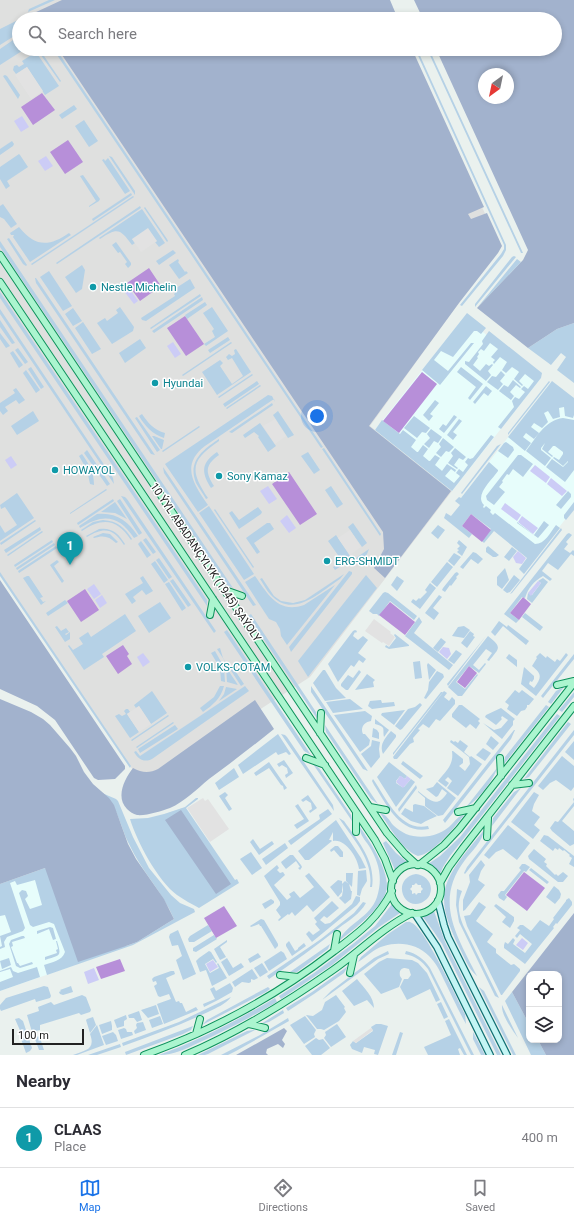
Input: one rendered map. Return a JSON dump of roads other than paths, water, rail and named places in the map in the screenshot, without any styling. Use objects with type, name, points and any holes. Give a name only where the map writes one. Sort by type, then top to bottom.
[{"type":"main road","name":"10 ÝYL ABADANÇYLYK (1945) ŞAÝOLY","points":[[0,255],[393,841],[418,865]]},
{"type":"main road","name":"10 ÝYL ABADANÇYLYK (1945) ŞAÝOLY","points":[[0,282],[356,812],[382,853],[393,881]]},
{"type":"main road","points":[[225,590],[242,596]]},
{"type":"main road","points":[[210,615],[213,599]]},
{"type":"main road","points":[[557,685],[574,682]]},
{"type":"main road","points":[[418,865],[444,845],[476,808],[574,682]]},
{"type":"main road","points":[[440,883],[456,856],[488,818],[574,706]]},
{"type":"main road","points":[[320,733],[321,713]]},
{"type":"main road","points":[[306,758],[324,765]]},
{"type":"main road","points":[[500,758],[501,776]]},
{"type":"main road","points":[[512,785],[529,783]]},
{"type":"main road","points":[[370,807],[386,810]]},
{"type":"main road","points":[[458,812],[476,808]]},
{"type":"main road","points":[[356,812],[356,832]]},
{"type":"main road","points":[[487,837],[488,818]]},
{"type":"main road","points":[[185,1055],[249,1024],[314,983],[354,955],[386,928],[400,919],[413,914],[422,913],[434,906],[440,894],[440,883],[438,877],[428,867],[410,865],[396,875],[393,881],[393,898],[402,909],[413,914],[438,947],[490,1055]]},
{"type":"main road","points":[[144,1055],[228,1019],[298,977],[372,921],[392,892]]},
{"type":"main road","points":[[438,900],[448,937],[506,1055]]},
{"type":"main road","points":[[334,951],[337,934]]},
{"type":"main road","points":[[350,973],[354,955]]},
{"type":"main road","points":[[280,975],[298,977]]},
{"type":"main road","points":[[196,1034],[200,1019]]},
{"type":"main road","points":[[249,1024],[265,1028]]},
{"type":"place","name":"Nestle Michelin","points":[[93,287]]},
{"type":"place","name":"Hyundai","points":[[155,383]]},
{"type":"place","name":"HOWAYOL","points":[[55,470]]},
{"type":"place","name":"Sony Kamaz","points":[[219,476]]},
{"type":"place","name":"ERG-SHMIDT","points":[[327,561]]},
{"type":"place","name":"CLAAS","points":[[70,565]]},
{"type":"place","name":"VOLKS-COTAM","points":[[188,667]]}]
